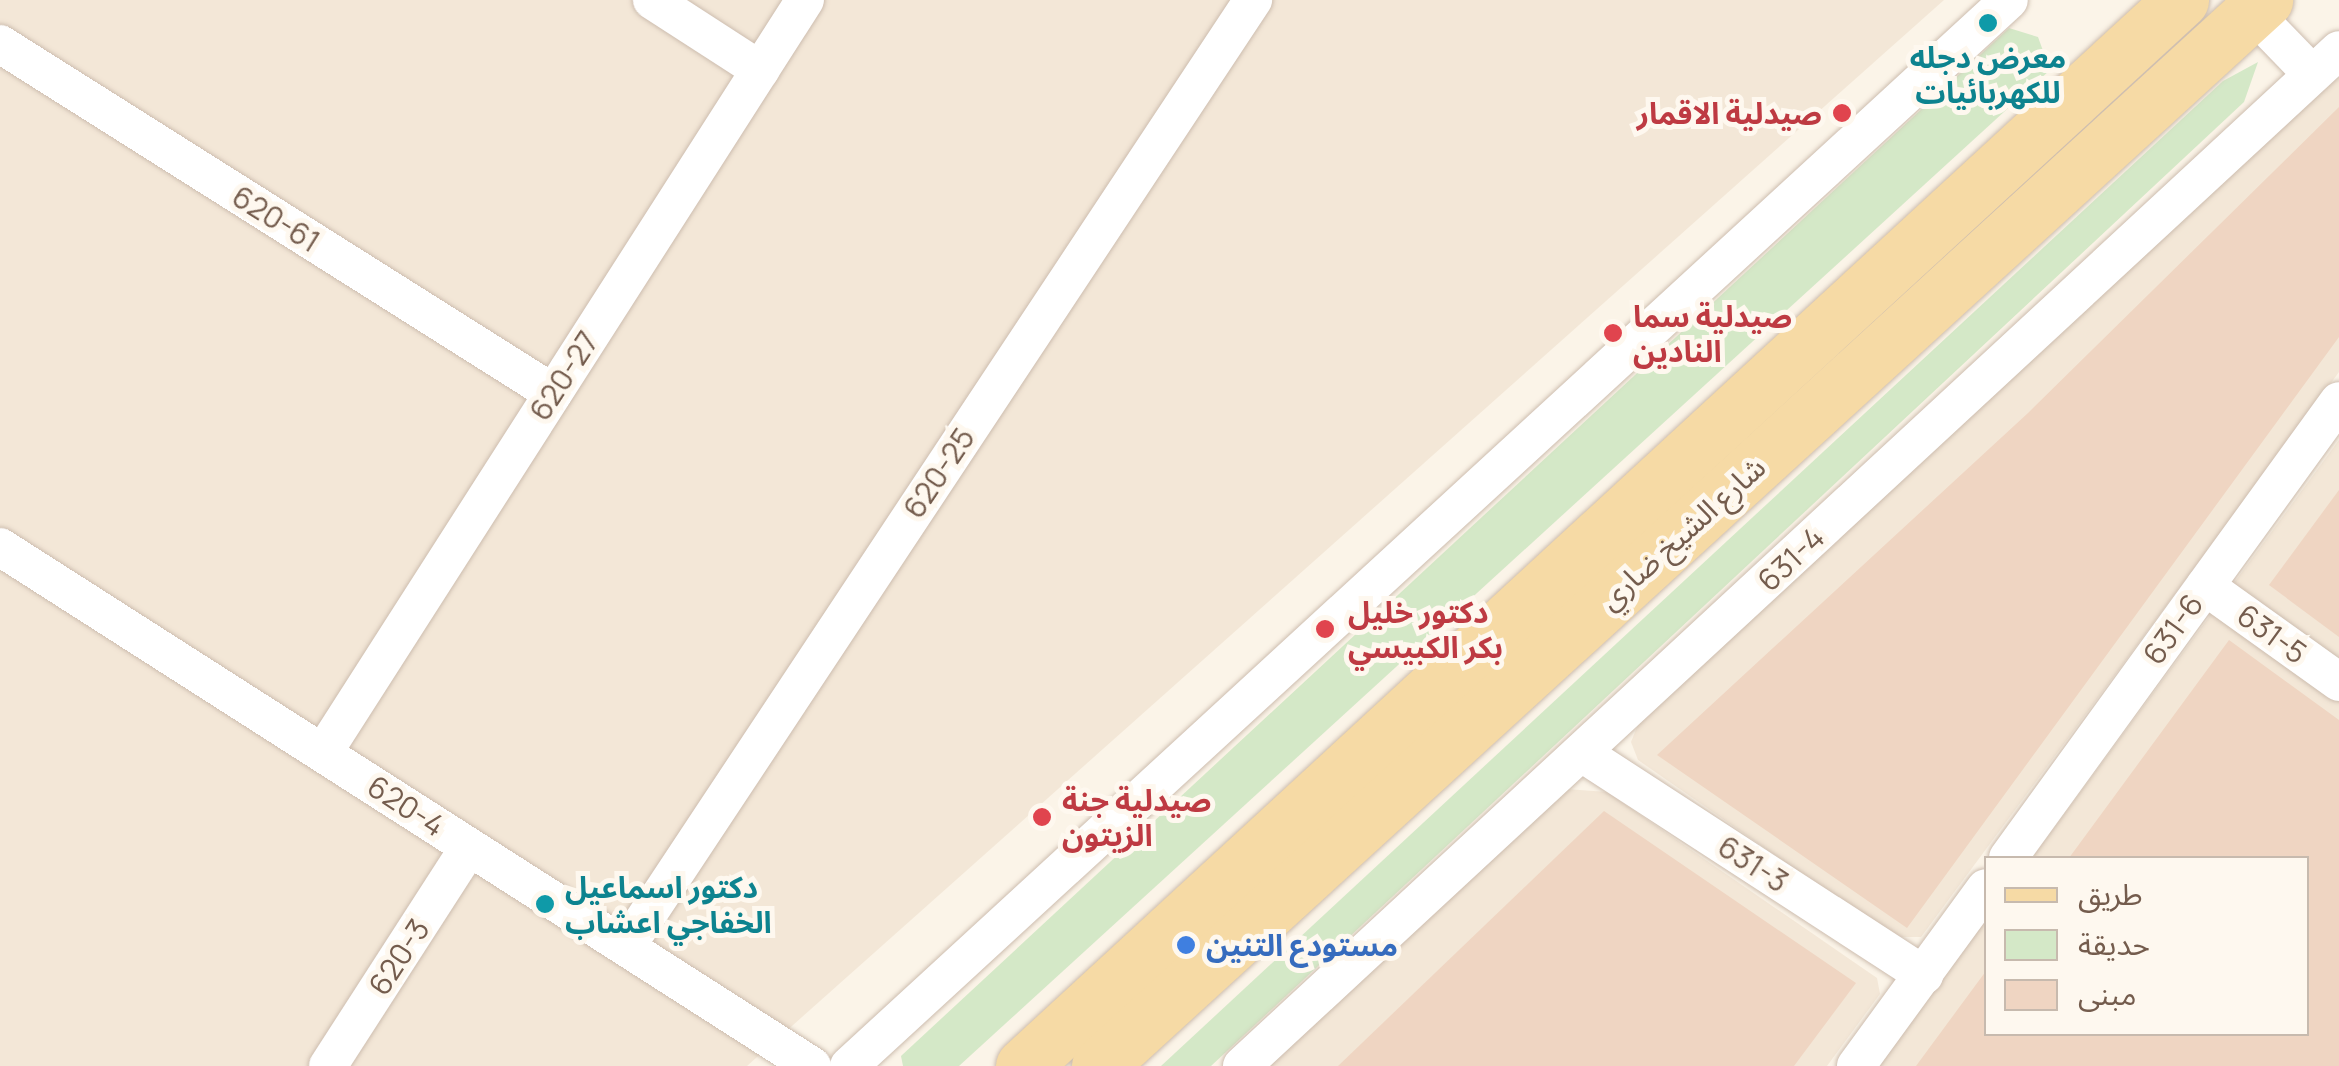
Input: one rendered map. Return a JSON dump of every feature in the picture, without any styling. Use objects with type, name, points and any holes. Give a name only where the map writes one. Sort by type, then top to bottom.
[{"type":"main road","name":"شارع الشيخ ضاري","points":[[1023,1066],[2181,0]]},
{"type":"main road","name":"شارع الشيخ ضاري","points":[[1107,1063],[2258,6]]},
{"type":"street","points":[[652,0],[760,70]]},
{"type":"street","name":"620-27","points":[[323,753],[805,0]]},
{"type":"street","name":"620-25","points":[[626,947],[1253,0]]},
{"type":"street","points":[[849,1066],[2009,0]]},
{"type":"street","points":[[2258,6],[2326,62]]},
{"type":"street","name":"620-61","points":[[0,44],[553,394]]},
{"type":"street","name":"631-4","points":[[1242,1066],[2326,62]]},
{"type":"street","name":"631-6","points":[[2009,856],[2339,401]]},
{"type":"street","name":"620-4","points":[[0,547],[812,1066]]},
{"type":"street","name":"631-5","points":[[2204,586],[2339,682]]},
{"type":"street","name":"631-3","points":[[1582,754],[1924,975]]},
{"type":"street","name":"620-3","points":[[328,1066],[470,847]]},
{"type":"street","points":[[1856,1066],[1984,891]]},
{"type":"shaded area","points":[[0,0],[1944,0],[747,1066],[0,1066]]},
{"type":"shaded area","points":[[2339,70],[2339,372],[1921,937],[1893,937],[1638,760],[1631,742],[1641,717]]},
{"type":"shaded area","points":[[2339,440],[2339,1066],[1879,1066],[1984,923],[1984,1036],[2309,1036],[2309,856],[2033,856]]},
{"type":"shaded area","points":[[1566,789],[1607,792],[1877,978],[1880,994],[1827,1066],[1263,1066]]},
{"type":"green space","points":[[2009,28],[2038,37],[2050,70],[959,1066],[903,1066],[901,1056]]},
{"type":"green space","points":[[2258,62],[2244,102],[1211,1066],[1161,1066],[2223,81]]},
{"type":"building","points":[[2339,107],[2339,337],[1907,928],[1657,755],[2028,413]]},
{"type":"building","points":[[2339,490],[2339,637],[2269,585]]},
{"type":"building","points":[[2229,640],[2339,720],[2339,1066],[1916,1066],[1984,974],[1984,1036],[2309,1036],[2309,856],[2070,856]]},
{"type":"building","points":[[1604,811],[1856,983],[1794,1066],[1338,1066]]},
{"type":"place","name":"معرض دجله للكهربائيات","points":[[1988,23]]},
{"type":"place","name":"صيدلية الاقمار","points":[[1842,113]]},
{"type":"place","name":"صيدلية سما النادين","points":[[1613,333]]},
{"type":"place","name":"دكتور خليل بكر الكبيسي","points":[[1325,629]]},
{"type":"place","name":"صيدلية جنة الزيتون","points":[[1042,817]]},
{"type":"place","name":"دكتور اسماعيل الخفاجي اعشاب","points":[[545,904]]},
{"type":"place","name":"مستودع التنين","points":[[1186,945]]}]
